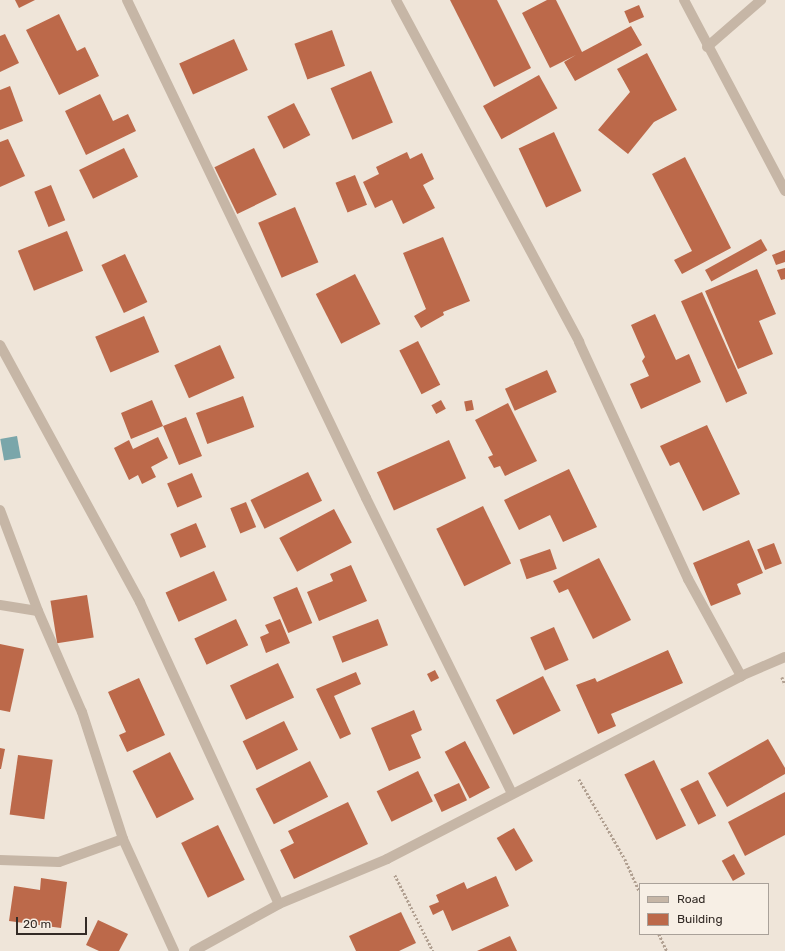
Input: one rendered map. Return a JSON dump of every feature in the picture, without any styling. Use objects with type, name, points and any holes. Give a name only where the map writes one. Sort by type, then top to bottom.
[{"type":"street","points":[[127,0],[366,498],[512,793]]},
{"type":"street","points":[[396,0],[579,342],[688,579],[741,676]]},
{"type":"street","points":[[684,0],[707,47],[785,191]]},
{"type":"street","points":[[707,47],[760,0]]},
{"type":"street","points":[[0,345],[140,602],[278,904]]},
{"type":"street","points":[[0,510],[38,611],[82,712],[123,839],[174,951]]},
{"type":"street","points":[[0,605],[38,611]]},
{"type":"street","points":[[194,951],[278,904],[387,859],[570,763],[741,676],[785,657]]},
{"type":"street","points":[[0,860],[59,862],[123,839]]},
{"type":"path","points":[[570,763],[625,859],[639,890]]},
{"type":"path","points":[[387,859],[433,951]]},
{"type":"path","points":[[659,935],[667,951]]},
{"type":"water","points":[[17,436],[21,458],[4,461],[0,439]]},
{"type":"building","points":[[15,0],[35,0],[19,8]]},
{"type":"building","points":[[450,0],[497,0],[531,68],[494,87]]},
{"type":"building","points":[[547,0],[556,0],[582,52],[631,26],[642,45],[575,81],[564,62],[576,55],[550,68],[522,13]]},
{"type":"building","points":[[639,5],[644,17],[629,23],[624,11]]},
{"type":"building","points":[[59,14],[77,51],[85,47],[99,76],[59,95],[26,30]]},
{"type":"building","points":[[332,30],[345,66],[307,79],[294,44]]},
{"type":"building","points":[[5,34],[19,63],[0,72],[0,36]]},
{"type":"building","points":[[234,39],[248,70],[193,94],[179,63]]},
{"type":"building","points":[[647,53],[677,110],[654,122],[628,154],[598,130],[630,92],[617,69]]},
{"type":"building","points":[[371,71],[393,123],[352,140],[330,88]]},
{"type":"building","points":[[539,75],[557,108],[501,139],[483,106]]},
{"type":"building","points":[[10,86],[23,121],[0,130],[0,90]]},
{"type":"building","points":[[100,94],[113,121],[128,114],[136,131],[86,155],[65,111]]},
{"type":"building","points":[[294,103],[310,135],[284,149],[267,117]]},
{"type":"building","points":[[554,132],[581,191],[546,207],[519,148]]},
{"type":"building","points":[[8,139],[25,176],[0,187],[0,142]]},
{"type":"building","points":[[124,148],[138,177],[93,199],[79,170]]},
{"type":"building","points":[[254,148],[277,195],[237,214],[214,167]]},
{"type":"building","points":[[407,152],[410,159],[422,153],[434,179],[423,185],[435,208],[403,224],[392,200],[375,208],[363,182],[379,174],[376,167]]},
{"type":"building","points":[[685,157],[731,248],[682,274],[674,260],[692,251],[652,174]]},
{"type":"building","points":[[355,175],[367,205],[348,213],[336,183]]},
{"type":"building","points":[[51,185],[65,220],[49,227],[34,192]]},
{"type":"building","points":[[295,207],[318,262],[282,278],[258,223]]},
{"type":"building","points":[[67,231],[83,271],[34,291],[18,251]]},
{"type":"building","points":[[443,237],[470,301],[443,312],[444,315],[421,328],[414,316],[426,309],[403,253]]},
{"type":"building","points":[[761,239],[767,250],[711,281],[705,270]]},
{"type":"building","points":[[785,250],[785,262],[776,265],[772,255]]},
{"type":"building","points":[[125,254],[147,302],[124,313],[101,265]]},
{"type":"building","points":[[785,268],[785,279],[781,280],[777,270]]},
{"type":"building","points":[[757,269],[776,314],[759,321],[773,354],[738,369],[705,291]]},
{"type":"building","points":[[355,274],[380,324],[341,344],[316,294]]},
{"type":"building","points":[[702,292],[747,393],[726,403],[681,301]]},
{"type":"building","points":[[655,314],[676,360],[689,354],[701,382],[641,409],[630,384],[649,376],[642,361],[645,357],[631,325]]},
{"type":"building","points":[[144,316],[159,352],[110,373],[95,337]]},
{"type":"building","points":[[418,341],[440,385],[422,394],[399,351]]},
{"type":"building","points":[[220,345],[235,378],[189,398],[174,365]]},
{"type":"building","points":[[547,370],[557,392],[515,411],[505,389]]},
{"type":"building","points":[[243,396],[254,427],[207,444],[196,413]]},
{"type":"building","points":[[152,400],[163,426],[131,439],[121,413]]},
{"type":"building","points":[[441,400],[446,409],[436,414],[431,405]]},
{"type":"building","points":[[472,400],[474,410],[466,411],[464,402]]},
{"type":"building","points":[[508,403],[537,461],[505,476],[500,466],[494,468],[488,457],[493,455],[475,420]]},
{"type":"building","points":[[186,417],[202,456],[179,465],[163,426]]},
{"type":"building","points":[[707,425],[740,494],[703,511],[679,462],[670,466],[660,446]]},
{"type":"building","points":[[158,437],[168,458],[151,467],[156,477],[142,484],[138,475],[129,480],[114,448],[129,440],[133,449]]},
{"type":"building","points":[[449,440],[466,478],[394,511],[377,472]]},
{"type":"building","points":[[569,469],[597,527],[563,542],[550,515],[519,530],[504,500]]},
{"type":"building","points":[[308,472],[322,501],[265,529],[250,500]]},
{"type":"building","points":[[192,473],[202,497],[177,507],[167,484]]},
{"type":"building","points":[[246,502],[256,527],[240,533],[230,508]]},
{"type":"building","points":[[483,506],[511,564],[464,586],[436,529]]},
{"type":"building","points":[[334,509],[352,543],[297,572],[279,538]]},
{"type":"building","points":[[196,523],[206,547],[180,558],[170,534]]},
{"type":"building","points":[[749,540],[763,573],[737,584],[741,594],[711,606],[693,563]]},
{"type":"building","points":[[774,543],[782,564],[765,570],[757,549]]},
{"type":"building","points":[[550,549],[557,569],[527,579],[520,559]]},
{"type":"building","points":[[599,558],[631,620],[593,639],[568,589],[559,593],[553,581]]},
{"type":"building","points":[[351,565],[367,601],[319,621],[307,592],[333,581],[330,574]]},
{"type":"building","points":[[214,571],[227,600],[179,622],[166,593]]},
{"type":"building","points":[[297,587],[312,623],[288,633],[273,597]]},
{"type":"building","points":[[87,595],[94,637],[57,643],[50,601]]},
{"type":"building","points":[[236,619],[248,645],[207,665],[194,638]]},
{"type":"building","points":[[280,619],[290,643],[266,653],[260,637],[269,633],[265,625]]},
{"type":"building","points":[[378,619],[388,645],[342,663],[332,637]]},
{"type":"building","points":[[554,627],[569,660],[545,670],[530,638]]},
{"type":"building","points":[[0,644],[24,649],[10,712],[0,710]]},
{"type":"building","points":[[668,650],[683,683],[611,714],[616,726],[598,734],[576,685],[595,678],[597,682]]},
{"type":"building","points":[[278,663],[294,697],[246,720],[230,685]]},
{"type":"building","points":[[435,670],[439,678],[431,682],[427,674]]},
{"type":"building","points":[[356,672],[361,684],[334,696],[351,734],[340,739],[316,689]]},
{"type":"building","points":[[543,676],[561,711],[513,735],[496,700]]},
{"type":"building","points":[[139,678],[165,735],[127,752],[119,735],[126,732],[108,692]]},
{"type":"building","points":[[414,710],[422,730],[411,735],[421,758],[389,771],[371,728]]},
{"type":"building","points":[[284,721],[298,750],[257,770],[243,741]]},
{"type":"building","points":[[768,739],[785,768],[785,774],[727,807],[708,773]]},
{"type":"building","points":[[465,741],[490,788],[470,799],[445,752]]},
{"type":"building","points":[[0,748],[5,749],[1,769],[0,769]]},
{"type":"building","points":[[170,752],[194,799],[157,818],[133,771]]},
{"type":"building","points":[[18,755],[53,760],[44,819],[10,814]]},
{"type":"building","points":[[654,760],[686,826],[656,840],[624,774]]},
{"type":"building","points":[[310,761],[328,797],[274,824],[256,789]]},
{"type":"building","points":[[418,771],[433,802],[392,822],[377,791]]},
{"type":"building","points":[[698,780],[716,816],[698,825],[680,789]]},
{"type":"building","points":[[459,783],[467,800],[442,812],[434,795]]},
{"type":"building","points":[[785,792],[785,835],[745,856],[728,822]]},
{"type":"building","points":[[348,802],[368,844],[294,879],[280,850],[294,843],[288,831]]},
{"type":"building","points":[[218,825],[245,880],[208,898],[181,843]]},
{"type":"building","points":[[514,828],[533,861],[516,871],[497,838]]},
{"type":"building","points":[[734,854],[745,874],[733,881],[722,861]]},
{"type":"building","points":[[496,876],[509,906],[452,931],[443,910],[433,915],[429,906],[439,902],[436,895],[464,882],[467,889]]},
{"type":"building","points":[[41,878],[67,882],[61,928],[9,921],[14,886],[40,890]]},
{"type":"building","points":[[401,912],[416,943],[399,951],[356,951],[349,936]]},
{"type":"building","points":[[98,920],[128,934],[119,951],[99,951],[86,945]]},
{"type":"building","points":[[510,936],[517,951],[477,951]]}]
